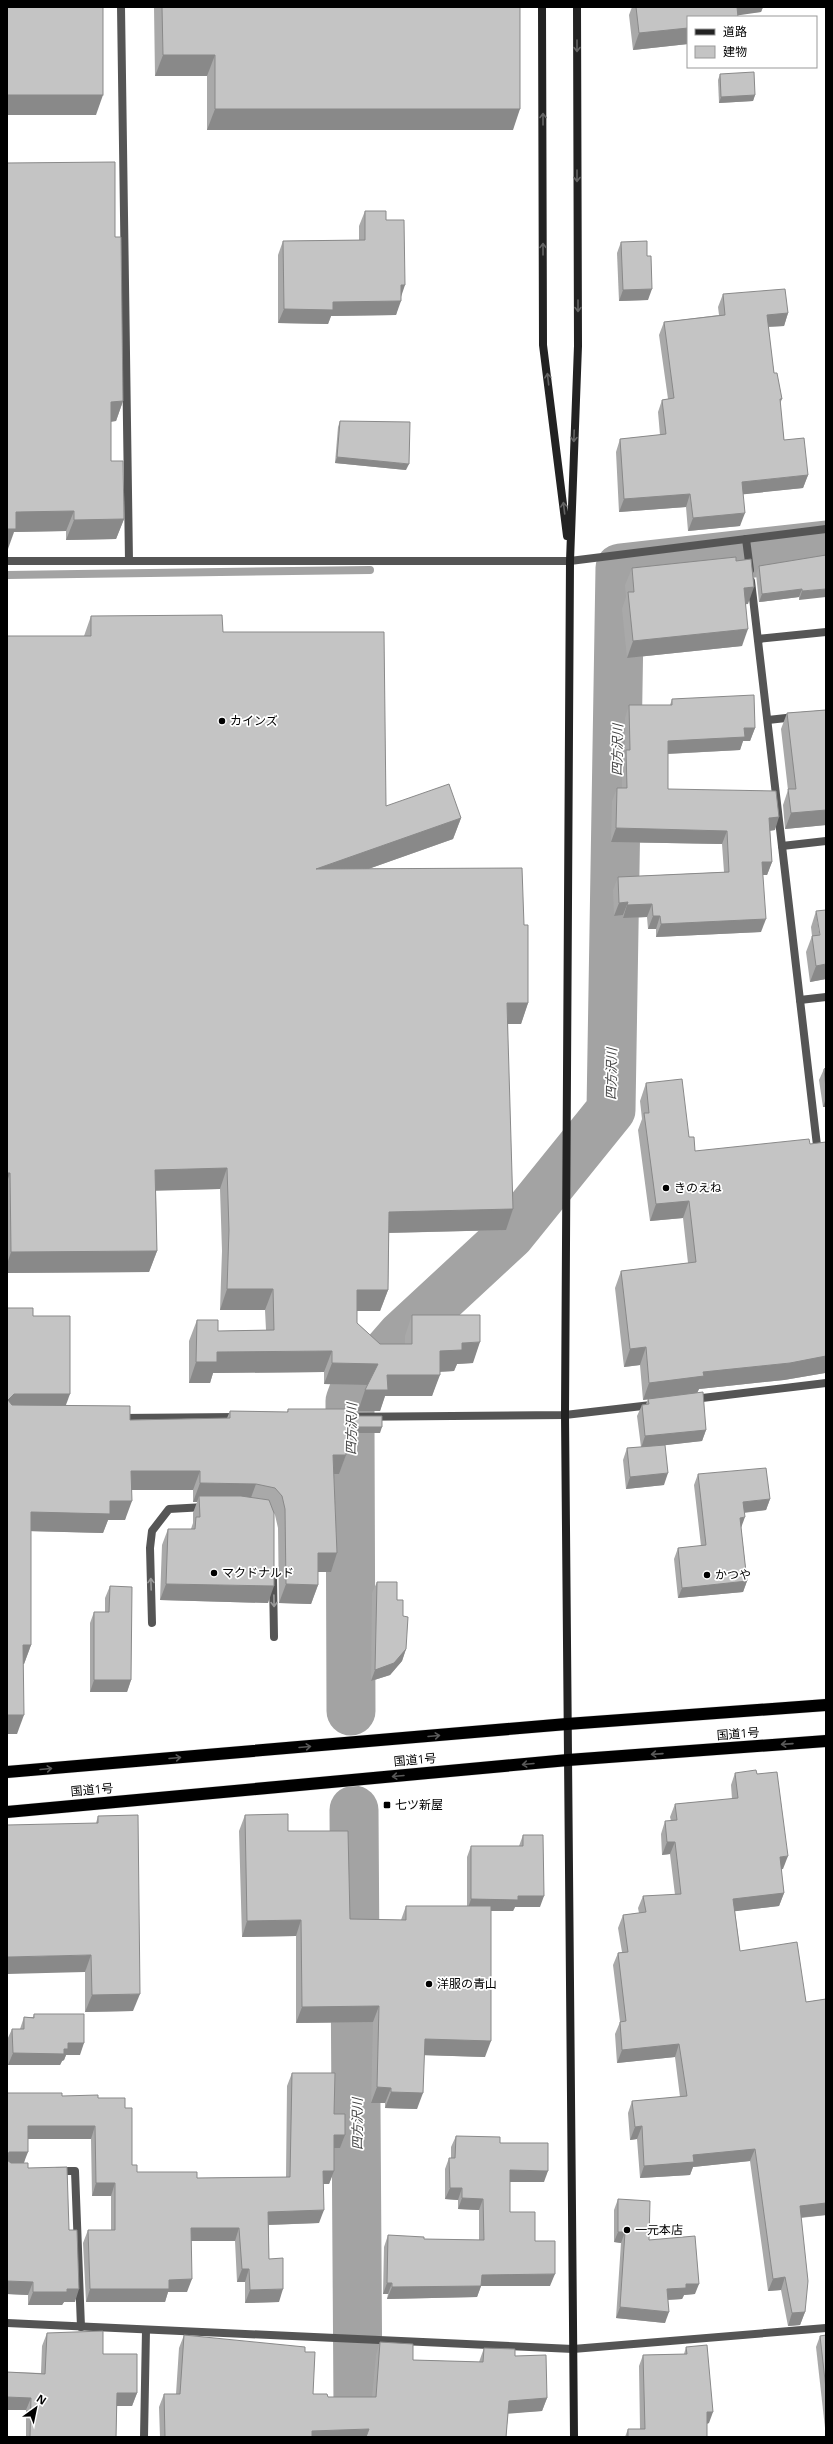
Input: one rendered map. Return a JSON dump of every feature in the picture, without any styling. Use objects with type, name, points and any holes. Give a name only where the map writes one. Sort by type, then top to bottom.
[{"type":"highway","name":"国道1号","points":[[7,1772],[567,1724],[826,1705]]},
{"type":"highway","name":"国道1号","points":[[7,1812],[568,1760],[826,1741]]},
{"type":"street","points":[[121,7],[129,561]]},
{"type":"street","points":[[542,7],[543,345],[570,560]]},
{"type":"street","points":[[574,2437],[565,1415],[570,560],[578,346],[577,7]]},
{"type":"street","points":[[7,561],[570,560],[826,529]]},
{"type":"street","points":[[746,539],[818,1154]]},
{"type":"street","points":[[758,639],[826,632]]},
{"type":"street","points":[[768,720],[804,716]]},
{"type":"street","points":[[782,846],[826,841]]},
{"type":"street","points":[[800,1000],[826,997]]},
{"type":"street","points":[[684,1400],[826,1383]]},
{"type":"street","points":[[326,1417],[565,1415],[660,1404]]},
{"type":"street","points":[[111,1418],[246,1417]]},
{"type":"street","points":[[152,1624],[150,1548],[152,1530],[169,1509],[188,1506],[217,1508]]},
{"type":"street","points":[[273,1572],[274,1637]]},
{"type":"street","points":[[52,2171],[75,2171],[81,2326]]},
{"type":"street","points":[[7,2323],[573,2349],[826,2328]]},
{"type":"street","points":[[144,2437],[146,2330]]},
{"type":"building","points":[[7,7],[103,7],[103,95],[7,95]]},
{"type":"building","points":[[162,7],[520,7],[520,109],[215,109],[215,55],[163,55]]},
{"type":"building","points":[[636,7],[737,7],[738,16],[687,16],[687,28],[639,33]]},
{"type":"building","points":[[754,72],[755,95],[721,97],[720,74]]},
{"type":"building","points":[[115,162],[115,237],[121,237],[123,401],[111,402],[111,461],[123,461],[124,519],[74,520],[74,511],[16,512],[16,529],[7,529],[7,163]]},
{"type":"building","points":[[365,211],[386,211],[386,220],[404,220],[405,285],[401,285],[401,301],[333,302],[333,310],[284,309],[283,241],[365,240]]},
{"type":"building","points":[[647,241],[647,256],[651,256],[652,289],[623,290],[621,242]]},
{"type":"building","points":[[785,289],[788,313],[767,315],[774,373],[777,373],[782,399],[780,399],[784,440],[804,438],[808,475],[742,482],[745,513],[693,518],[690,494],[624,499],[620,439],[666,434],[662,400],[674,398],[664,322],[725,315],[723,294]]},
{"type":"building","points":[[340,421],[410,422],[409,464],[337,457]]},
{"type":"building","points":[[826,555],[826,589],[802,591],[802,589],[762,594],[759,566]]},
{"type":"building","points":[[736,557],[736,561],[751,559],[754,587],[744,588],[748,629],[633,641],[628,592],[634,592],[632,568]]},
{"type":"building","points":[[222,615],[223,632],[384,632],[386,806],[449,784],[461,818],[316,869],[522,868],[524,925],[528,925],[528,1003],[507,1003],[513,1209],[389,1212],[388,1290],[357,1290],[357,1323],[380,1344],[412,1344],[412,1315],[480,1315],[480,1342],[462,1343],[462,1350],[440,1351],[440,1375],[387,1375],[388,1390],[365,1390],[378,1364],[332,1363],[332,1351],[217,1352],[217,1362],[196,1362],[197,1320],[218,1320],[218,1331],[274,1330],[273,1289],[227,1289],[229,1230],[227,1168],[155,1170],[157,1251],[11,1252],[10,1173],[7,1173],[7,636],[91,636],[91,616]]},
{"type":"building","points":[[754,695],[755,728],[744,728],[745,737],[668,741],[668,789],[776,791],[779,817],[769,818],[772,862],[762,862],[766,919],[661,924],[660,916],[653,916],[652,904],[627,905],[628,902],[619,903],[618,877],[729,872],[727,831],[616,828],[617,788],[627,788],[626,750],[630,750],[629,705],[672,705],[672,699]]},
{"type":"building","points":[[826,710],[826,810],[791,813],[788,789],[796,789],[787,713]]},
{"type":"building","points":[[826,910],[826,964],[816,966],[812,936],[820,935],[816,911]]},
{"type":"building","points":[[826,1068],[826,1089],[824,1069]]},
{"type":"building","points":[[682,1079],[689,1137],[694,1137],[695,1151],[809,1139],[810,1144],[826,1142],[826,1356],[790,1363],[703,1372],[704,1376],[649,1383],[646,1347],[630,1349],[621,1271],[696,1262],[689,1201],[656,1204],[644,1113],[649,1113],[646,1083]]},
{"type":"building","points":[[7,1308],[33,1308],[33,1316],[70,1316],[70,1394],[14,1394],[8,1400],[12,1405],[130,1406],[130,1420],[230,1418],[230,1411],[288,1412],[288,1409],[346,1409],[346,1455],[333,1455],[337,1553],[318,1553],[318,1585],[286,1584],[285,1509],[282,1496],[275,1488],[256,1484],[200,1483],[200,1471],[131,1471],[132,1501],[110,1501],[110,1514],[31,1512],[31,1645],[23,1645],[24,1715],[7,1715]]},
{"type":"building","points":[[703,1392],[706,1430],[645,1436],[642,1405],[649,1404],[648,1399]]},
{"type":"building","points":[[354,1416],[382,1416],[382,1427],[349,1427]]},
{"type":"building","points":[[665,1445],[668,1473],[630,1477],[627,1448]]},
{"type":"building","points":[[766,1468],[770,1499],[743,1502],[745,1517],[740,1518],[747,1581],[682,1588],[678,1548],[706,1545],[698,1474]]},
{"type":"building","name":"マクドナルド","points":[[199,1496],[241,1496],[269,1500],[274,1513],[274,1586],[166,1584],[168,1529],[195,1529],[196,1517],[200,1517]]},
{"type":"building","points":[[377,1582],[397,1582],[397,1600],[403,1600],[403,1616],[408,1617],[406,1649],[394,1663],[375,1670]]},
{"type":"building","points":[[110,1586],[132,1587],[131,1680],[94,1680],[94,1612],[109,1612]]},
{"type":"building","points":[[756,1770],[757,1774],[777,1772],[788,1856],[780,1857],[784,1893],[733,1899],[740,1951],[797,1942],[806,2002],[826,1999],[826,2203],[800,2206],[808,2281],[805,2312],[792,2313],[785,2277],[773,2279],[755,2149],[693,2155],[694,2162],[644,2166],[642,2126],[635,2127],[632,2101],[687,2096],[679,2044],[622,2050],[620,2022],[626,2021],[618,1953],[628,1952],[623,1915],[646,1912],[643,1896],[681,1894],[675,1842],[667,1842],[665,1821],[677,1820],[675,1804],[738,1798],[735,1773]]},
{"type":"building","points":[[288,1814],[288,1831],[348,1831],[350,1919],[406,1920],[406,1906],[491,1906],[491,2041],[425,2039],[423,2093],[391,2092],[391,2088],[377,2087],[379,2006],[302,2007],[301,1920],[247,1921],[245,1815]]},
{"type":"building","points":[[138,1815],[140,1994],[92,1995],[91,1955],[7,1957],[7,1825],[98,1823],[98,1816]]},
{"type":"building","points":[[523,1835],[543,1835],[544,1896],[518,1896],[518,1900],[471,1899],[471,1846],[523,1846]]},
{"type":"building","points":[[34,2014],[84,2014],[84,2043],[68,2043],[68,2049],[64,2049],[64,2054],[13,2053],[12,2029],[24,2029],[24,2017],[34,2018]]},
{"type":"building","points":[[292,2073],[335,2073],[334,2114],[345,2114],[345,2135],[334,2135],[334,2171],[323,2171],[324,2210],[268,2212],[269,2259],[283,2258],[283,2289],[250,2290],[249,2269],[242,2269],[239,2228],[191,2228],[192,2279],[169,2280],[169,2289],[90,2289],[88,2230],[115,2230],[115,2183],[96,2183],[95,2126],[28,2126],[28,2152],[9,2152],[7,2159],[7,2093],[62,2093],[62,2096],[98,2095],[98,2098],[125,2098],[125,2108],[132,2108],[132,2165],[137,2165],[137,2172],[197,2172],[197,2178],[290,2177]]},
{"type":"building","points":[[456,2136],[500,2137],[500,2143],[548,2143],[548,2171],[510,2170],[510,2212],[535,2212],[535,2241],[555,2241],[555,2274],[482,2275],[481,2286],[392,2287],[392,2283],[387,2283],[388,2235],[424,2237],[424,2239],[484,2240],[483,2199],[462,2198],[462,2188],[450,2188],[449,2158],[455,2158]]},
{"type":"building","points":[[7,2160],[11,2163],[28,2163],[28,2168],[67,2167],[69,2230],[77,2230],[79,2289],[67,2289],[67,2292],[33,2292],[33,2282],[7,2281]]},
{"type":"building","points":[[618,2199],[650,2201],[649,2240],[695,2236],[699,2284],[686,2284],[686,2288],[667,2289],[669,2312],[620,2307],[625,2232],[618,2232]]},
{"type":"building","points":[[103,2331],[103,2354],[137,2354],[137,2393],[117,2393],[116,2437],[30,2437],[31,2398],[7,2397],[7,2372],[45,2374],[47,2333]]},
{"type":"building","points":[[184,2335],[305,2347],[305,2352],[315,2352],[313,2394],[327,2394],[328,2397],[376,2397],[380,2342],[413,2344],[413,2360],[483,2362],[484,2348],[515,2349],[515,2356],[546,2355],[547,2398],[509,2401],[506,2437],[366,2437],[369,2429],[312,2431],[312,2437],[165,2437],[164,2394],[180,2394]]},
{"type":"building","points":[[826,2335],[826,2389],[820,2336]]},
{"type":"building","points":[[707,2345],[713,2412],[707,2412],[707,2437],[628,2437],[628,2429],[645,2429],[643,2355],[687,2354],[686,2347]]},
{"type":"waterway","name":"四方沢川","points":[[351,1711],[350,1401],[354,1390],[401,1336],[510,1235],[611,1110],[620,568],[826,545]]},
{"type":"waterway","points":[[7,575],[370,570]]},
{"type":"waterway","name":"四方沢川","points":[[353,2437],[358,2407],[354,1810]]},
{"type":"place","name":"カインズ","points":[[222,721]]},
{"type":"place","name":"きのえね","points":[[666,1188]]},
{"type":"place","name":"マクドナルド","points":[[214,1573]]},
{"type":"place","name":"かつや","points":[[707,1575]]},
{"type":"place","name":"七ツ新屋","points":[[387,1805]]},
{"type":"place","name":"洋服の青山","points":[[429,1984]]},
{"type":"place","name":"一元本店","points":[[627,2230]]}]
